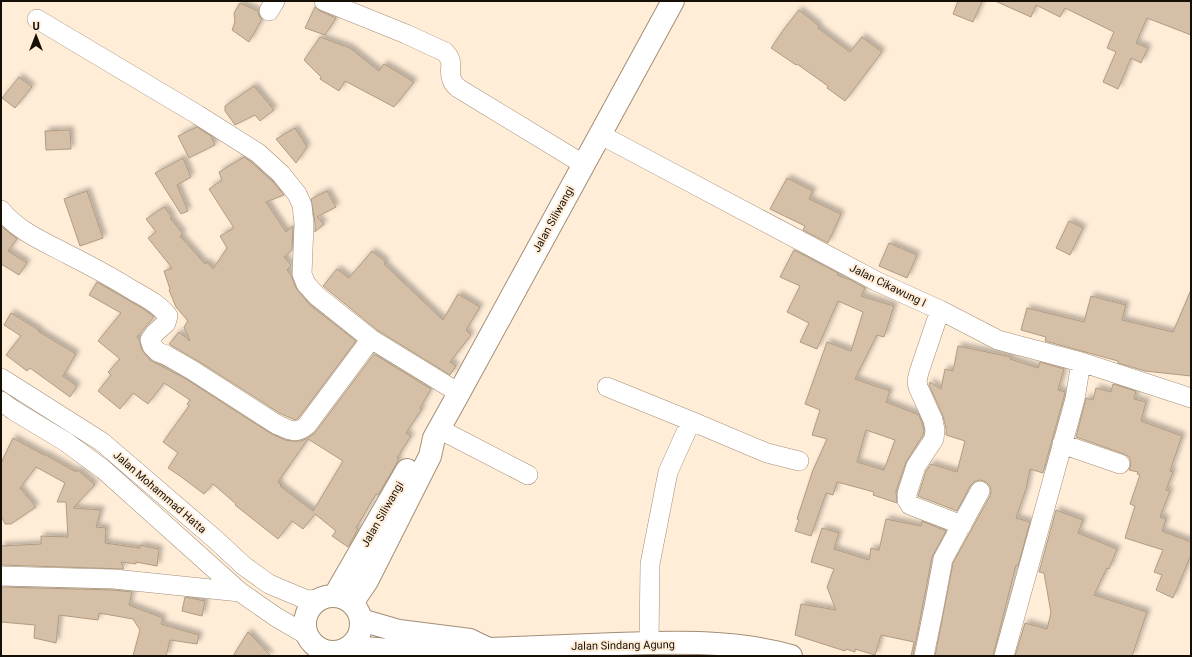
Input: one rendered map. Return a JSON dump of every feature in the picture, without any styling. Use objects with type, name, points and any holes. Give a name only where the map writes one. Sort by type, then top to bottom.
[{"type":"main road","name":"Jalan Siliwangi","points":[[342,604],[367,582],[430,456],[437,433],[673,1]]},
{"type":"main road","points":[[351,647],[360,635],[342,604],[306,614],[313,648],[339,652],[351,647],[465,656]]},
{"type":"main road","name":"Jalan Sindang Agung","points":[[342,604],[400,631],[470,640],[480,646],[479,652],[649,643],[719,644],[778,652],[792,656]]},
{"type":"street","points":[[324,1],[406,34],[445,52],[450,57],[451,79],[458,88],[583,164]]},
{"type":"street","points":[[36,19],[198,115],[258,153],[281,174],[297,194],[302,205],[304,224],[302,274],[306,284],[317,296],[371,338],[459,393]]},
{"type":"street","name":"Jalan Cikawung I","points":[[601,135],[871,278],[940,310],[998,340],[1081,362],[1191,398]]},
{"type":"street","points":[[1,210],[16,226],[29,234],[128,287],[161,308],[168,316],[166,323],[150,340],[152,346],[158,352],[192,370],[276,424],[288,430],[296,432],[302,430],[307,425],[371,338]]},
{"type":"street","points":[[940,310],[917,381],[918,387],[933,420],[935,430],[934,439],[916,466],[907,494],[907,500],[910,505],[962,525]]},
{"type":"street","points":[[1004,656],[1075,399],[1081,362]]},
{"type":"street","name":"Jalan Mohammad Hatta","points":[[1,378],[27,393],[102,442],[244,566],[269,584],[307,600],[342,604]]},
{"type":"street","points":[[607,387],[767,454],[799,461]]},
{"type":"street","points":[[7,406],[27,393]]},
{"type":"street","name":"Jalan Mohammad Hatta","points":[[7,406],[66,442],[104,470],[240,592],[276,617],[313,648]]},
{"type":"street","points":[[649,643],[650,564],[668,472],[691,421]]},
{"type":"street","points":[[437,433],[528,475]]},
{"type":"street","points":[[1062,444],[1120,464]]},
{"type":"street","points":[[924,656],[943,559],[980,491]]},
{"type":"street","points":[[1,576],[114,580],[240,592]]},
{"type":"building","points":[[958,1],[982,1],[973,22],[953,14]]},
{"type":"building","points":[[995,1],[1191,1],[1191,35],[1147,18],[1136,43],[1148,48],[1141,63],[1131,58],[1118,89],[1103,82],[1116,52],[1107,48],[1114,32],[1065,8],[1060,17],[1036,5],[1031,17]]},
{"type":"building","points":[[240,3],[258,11],[259,16],[262,19],[249,42],[232,30],[235,22],[234,13]]},
{"type":"building","points":[[315,7],[320,11],[336,18],[325,35],[305,28]]},
{"type":"building","points":[[799,10],[819,26],[818,28],[850,52],[862,37],[882,52],[845,101],[827,88],[828,86],[771,48]]},
{"type":"building","points":[[320,37],[350,48],[379,71],[384,64],[414,82],[394,107],[345,81],[339,91],[320,79],[321,77],[304,60]]},
{"type":"building","points":[[19,77],[32,87],[15,108],[2,98]]},
{"type":"building","points":[[254,86],[274,110],[260,121],[255,115],[235,125],[225,111],[225,106]]},
{"type":"building","points":[[197,127],[211,136],[215,145],[189,158],[178,136]]},
{"type":"building","points":[[295,128],[307,147],[296,163],[276,139]]},
{"type":"building","points":[[70,130],[71,149],[46,150],[45,131]]},
{"type":"building","points":[[244,157],[273,182],[284,195],[266,202],[286,232],[293,226],[292,250],[284,257],[291,265],[287,270],[291,275],[296,288],[310,305],[356,341],[299,417],[295,420],[281,414],[169,344],[179,332],[190,341],[184,327],[188,321],[176,307],[169,290],[170,289],[164,271],[172,268],[148,238],[156,232],[146,219],[164,207],[172,217],[170,218],[183,234],[180,236],[205,264],[207,262],[213,269],[227,248],[220,236],[234,228],[209,189],[222,180],[219,172]]},
{"type":"building","points":[[183,158],[191,177],[177,185],[188,211],[181,214],[155,173]]},
{"type":"building","points":[[787,178],[813,191],[809,199],[841,214],[828,243],[803,230],[805,226],[770,209]]},
{"type":"building","points":[[87,191],[103,238],[80,246],[64,199]]},
{"type":"building","points":[[327,191],[336,207],[317,217],[324,224],[315,232],[311,199]]},
{"type":"building","points":[[1069,221],[1083,228],[1070,255],[1056,248]]},
{"type":"building","points":[[1,226],[17,239],[8,251],[27,263],[19,275],[1,264]]},
{"type":"building","points":[[889,243],[917,255],[907,278],[879,266]]},
{"type":"building","points":[[794,250],[838,273],[837,275],[851,280],[865,288],[861,296],[894,306],[884,337],[877,335],[855,379],[890,391],[886,402],[919,415],[924,430],[923,435],[906,462],[896,491],[897,503],[873,495],[874,492],[837,482],[833,495],[826,493],[811,536],[795,531],[799,520],[797,519],[813,470],[827,439],[812,435],[820,410],[805,404],[827,342],[851,351],[863,312],[838,301],[817,349],[800,342],[809,323],[787,312],[800,286],[780,277]],"holes":[[[866,430],[895,440],[884,470],[857,462]]]},
{"type":"building","points":[[372,251],[386,262],[384,264],[443,320],[458,294],[480,307],[466,330],[471,335],[450,362],[456,366],[450,375],[377,330],[323,286],[337,269],[349,278]]},
{"type":"building","points":[[97,282],[142,308],[154,317],[137,337],[142,350],[150,360],[186,379],[270,433],[285,440],[302,441],[314,434],[374,354],[431,389],[420,408],[422,409],[406,433],[411,436],[397,458],[399,459],[397,463],[378,495],[376,494],[356,528],[358,529],[348,547],[332,536],[336,531],[315,514],[303,529],[292,521],[278,539],[235,505],[236,504],[213,484],[204,494],[168,468],[178,453],[163,442],[189,406],[187,404],[190,400],[164,383],[148,404],[133,393],[120,409],[98,391],[111,375],[108,372],[120,359],[98,341],[121,313],[89,295]],"holes":[[[308,439],[343,461],[313,511],[280,486],[281,485],[278,482]]]},
{"type":"building","points":[[1191,290],[1191,376],[1145,371],[1118,363],[1118,361],[1045,341],[1046,337],[1021,330],[1027,308],[1084,322],[1091,296],[1126,305],[1122,320],[1173,332]]},
{"type":"building","points":[[11,313],[76,354],[63,376],[77,386],[70,397],[30,368],[27,371],[6,355],[21,336],[4,325]]},
{"type":"building","points":[[958,346],[1011,357],[1010,359],[1038,368],[1040,362],[1064,369],[1058,390],[1065,392],[1064,397],[1043,473],[1030,469],[1026,489],[1016,518],[1030,522],[1018,566],[1016,565],[993,656],[935,656],[953,563],[990,496],[991,491],[990,486],[986,482],[980,480],[975,481],[970,486],[957,511],[918,496],[926,471],[931,464],[957,472],[965,441],[946,435],[943,416],[929,385],[930,382],[941,389],[945,369],[953,371]]},
{"type":"building","points":[[1113,384],[1136,391],[1134,399],[1146,402],[1141,421],[1182,436],[1170,471],[1173,472],[1166,490],[1170,491],[1160,517],[1166,519],[1162,531],[1191,542],[1191,555],[1173,598],[1156,590],[1162,575],[1154,572],[1163,550],[1125,538],[1135,506],[1130,504],[1140,475],[1137,474],[1138,472],[1129,470],[1131,462],[1129,457],[1124,454],[1076,437],[1086,398],[1093,400],[1096,388],[1111,392]]},
{"type":"building","points":[[13,438],[76,472],[78,470],[95,485],[73,508],[101,510],[96,527],[106,528],[105,543],[140,548],[140,545],[159,549],[157,566],[136,562],[136,564],[121,562],[124,569],[1,565],[1,546],[41,544],[41,536],[68,537],[66,502],[57,502],[65,483],[36,467],[20,488],[36,507],[11,524],[5,524],[1,516],[1,463]]},
{"type":"building","points":[[1056,510],[1083,520],[1078,533],[1117,549],[1109,569],[1107,568],[1094,595],[1147,612],[1132,656],[1015,656],[1025,623],[1047,629],[1051,613],[1044,573],[1039,572]]},
{"type":"building","points":[[886,519],[921,526],[922,521],[946,531],[932,557],[913,656],[911,656],[914,642],[881,635],[875,655],[855,649],[855,652],[846,649],[845,651],[795,635],[801,604],[836,610],[827,587],[834,569],[811,562],[822,528],[839,533],[834,549],[869,560],[871,548],[879,550]]},
{"type":"building","points":[[1,587],[113,590],[132,592],[129,605],[163,618],[161,624],[199,635],[197,644],[170,640],[166,656],[133,656],[140,630],[133,619],[99,613],[98,620],[59,615],[56,643],[34,638],[35,625],[1,622]]},
{"type":"building","points":[[185,597],[205,601],[202,616],[182,611]]},
{"type":"building","points":[[248,632],[271,656],[233,656]]}]
